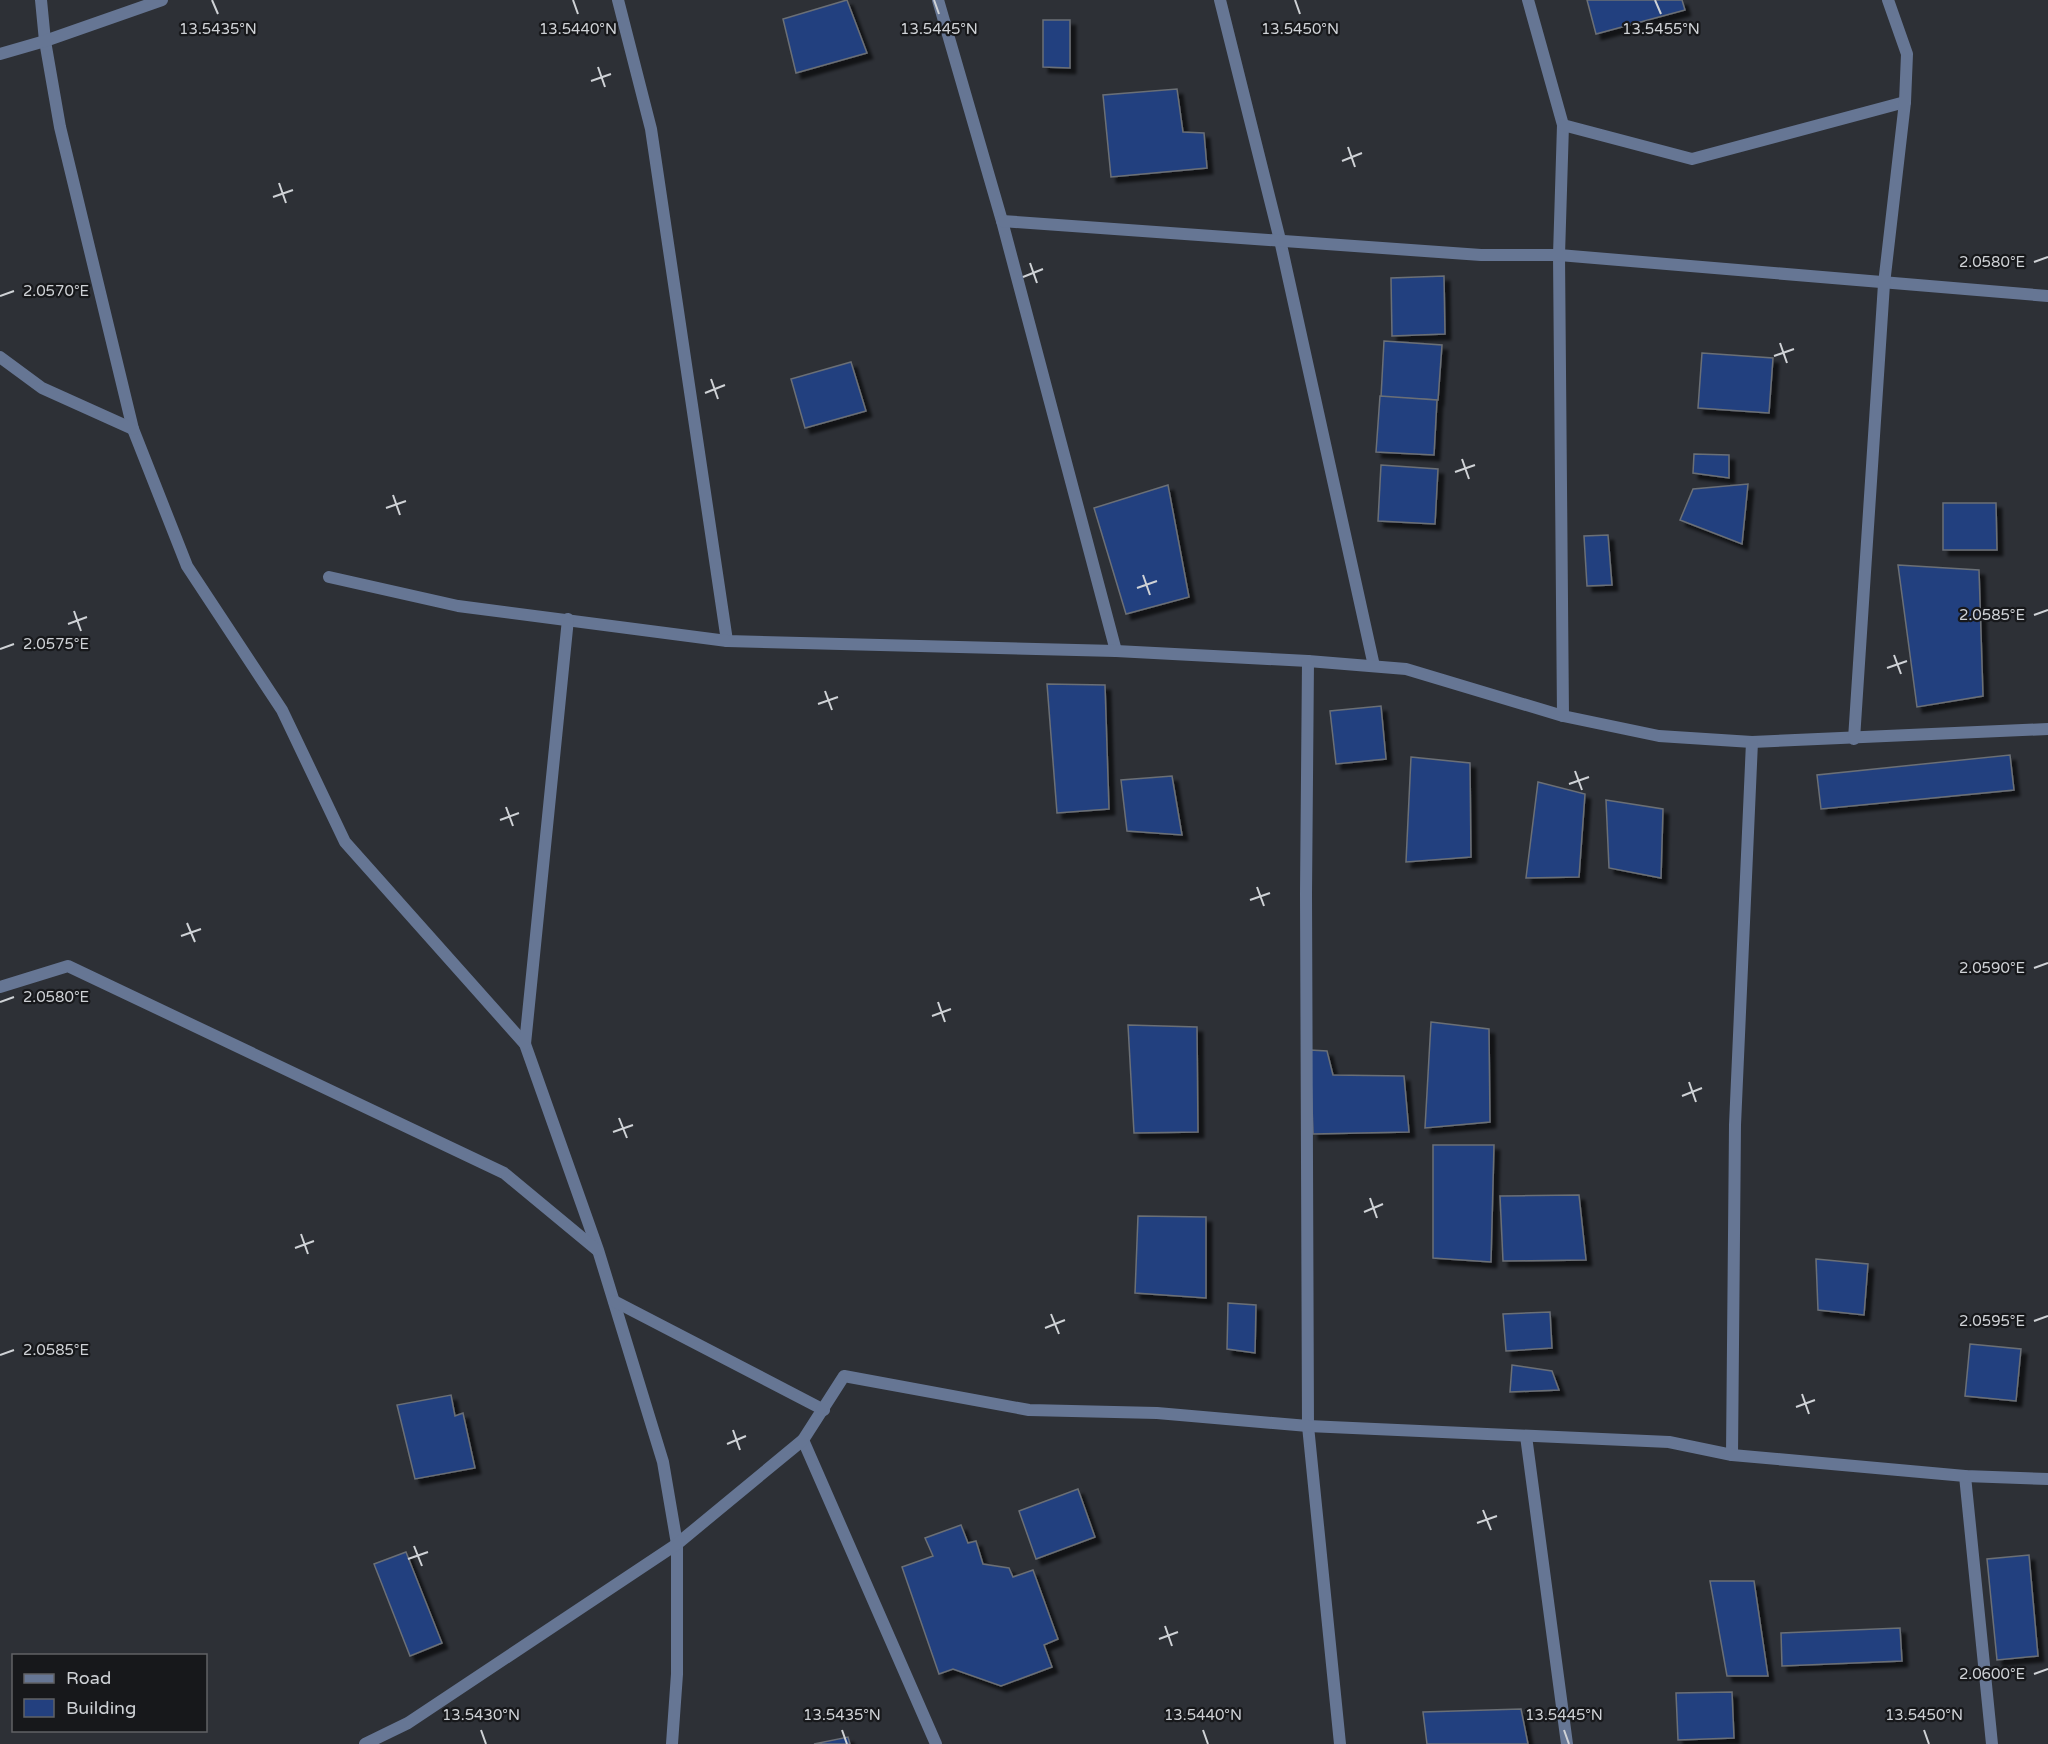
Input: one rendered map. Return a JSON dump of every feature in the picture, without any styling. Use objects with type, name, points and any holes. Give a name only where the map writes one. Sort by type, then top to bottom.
[{"type":"street","points":[[41,0],[45,41],[60,127],[133,429],[187,566],[282,710],[345,842],[525,1044],[598,1251],[663,1462],[677,1544],[676,1674],[672,1744]]},
{"type":"street","points":[[0,54],[45,41],[162,0]]},
{"type":"street","points":[[618,0],[651,129],[727,641]]},
{"type":"street","points":[[938,0],[1002,221],[1116,651]]},
{"type":"street","points":[[1220,0],[1280,240],[1374,666]]},
{"type":"street","points":[[1528,0],[1563,125],[1559,255],[1563,716]]},
{"type":"street","points":[[1854,739],[1884,284],[1905,102],[1907,54],[1888,0]]},
{"type":"street","points":[[1563,125],[1692,159],[1905,102]]},
{"type":"street","points":[[1002,221],[1481,255],[1559,255],[2048,297]]},
{"type":"street","points":[[0,357],[42,388],[133,429]]},
{"type":"street","points":[[329,577],[458,606],[727,641],[1116,651],[1308,661],[1406,669],[1563,716],[1659,736],[1752,742],[2048,729]]},
{"type":"street","points":[[525,1044],[568,619]]},
{"type":"street","points":[[1308,661],[1306,882],[1308,1426],[1340,1744]]},
{"type":"street","points":[[1732,1455],[1735,1125],[1752,742]]},
{"type":"street","points":[[0,987],[68,966],[504,1173],[598,1251]]},
{"type":"street","points":[[614,1301],[824,1410]]},
{"type":"street","points":[[365,1744],[408,1724],[677,1544],[803,1440],[844,1376],[1029,1410],[1157,1413],[1308,1426],[1669,1442],[1732,1455],[1965,1476],[2048,1479]]},
{"type":"street","points":[[1526,1436],[1567,1744]]},
{"type":"street","points":[[803,1440],[936,1744]]},
{"type":"street","points":[[1965,1476],[1992,1744]]},
{"type":"building","points":[[847,0],[867,53],[796,73],[783,19]]},
{"type":"building","points":[[1587,0],[1682,0],[1685,10],[1596,34]]},
{"type":"building","points":[[1043,20],[1070,20],[1070,68],[1043,67]]},
{"type":"building","points":[[1177,89],[1183,132],[1204,133],[1207,168],[1111,177],[1103,95]]},
{"type":"building","points":[[1444,276],[1445,334],[1392,336],[1391,278]]},
{"type":"building","points":[[1384,341],[1442,345],[1438,400],[1381,397]]},
{"type":"building","points":[[1702,353],[1773,358],[1769,413],[1698,408]]},
{"type":"building","points":[[851,362],[866,411],[805,428],[791,379]]},
{"type":"building","points":[[1380,396],[1437,400],[1434,455],[1376,452]]},
{"type":"building","points":[[1694,454],[1729,455],[1729,478],[1693,473]]},
{"type":"building","points":[[1381,465],[1438,469],[1435,524],[1378,521]]},
{"type":"building","points":[[1748,484],[1742,544],[1680,520],[1693,489]]},
{"type":"building","points":[[1168,485],[1189,597],[1126,614],[1094,508]]},
{"type":"building","points":[[1943,503],[1996,503],[1997,550],[1943,550]]},
{"type":"building","points":[[1608,535],[1612,585],[1587,586],[1584,536]]},
{"type":"building","points":[[1898,565],[1979,570],[1983,696],[1917,707]]},
{"type":"building","points":[[1047,684],[1105,685],[1109,809],[1057,813]]},
{"type":"building","points":[[1381,706],[1386,759],[1336,764],[1330,711]]},
{"type":"building","points":[[2010,755],[2014,790],[1821,809],[1817,775]]},
{"type":"building","points":[[1411,757],[1470,763],[1471,857],[1406,862]]},
{"type":"building","points":[[1172,776],[1182,835],[1127,831],[1121,780]]},
{"type":"building","points":[[1538,782],[1585,794],[1579,877],[1526,878]]},
{"type":"building","points":[[1606,800],[1663,809],[1661,878],[1609,868]]},
{"type":"building","points":[[1431,1022],[1489,1029],[1490,1122],[1425,1128]]},
{"type":"building","points":[[1128,1025],[1197,1027],[1198,1132],[1134,1133]]},
{"type":"building","points":[[1310,1050],[1327,1051],[1333,1075],[1404,1076],[1409,1132],[1313,1134]]},
{"type":"building","points":[[1433,1145],[1494,1145],[1491,1262],[1433,1258]]},
{"type":"building","points":[[1579,1195],[1586,1260],[1503,1261],[1500,1196]]},
{"type":"building","points":[[1138,1216],[1206,1217],[1206,1298],[1135,1293]]},
{"type":"building","points":[[1816,1259],[1868,1264],[1864,1315],[1818,1310]]},
{"type":"building","points":[[1228,1303],[1256,1305],[1255,1353],[1227,1349]]},
{"type":"building","points":[[1550,1312],[1552,1348],[1506,1351],[1503,1314]]},
{"type":"building","points":[[1970,1344],[2021,1349],[2016,1401],[1965,1396]]},
{"type":"building","points":[[1512,1365],[1552,1371],[1559,1390],[1510,1392]]},
{"type":"building","points":[[451,1395],[455,1416],[463,1413],[475,1468],[415,1479],[397,1405]]},
{"type":"building","points":[[1078,1489],[1095,1537],[1036,1559],[1019,1511]]},
{"type":"building","points":[[961,1525],[968,1543],[976,1541],[983,1564],[1009,1568],[1013,1577],[1033,1570],[1058,1639],[1044,1645],[1052,1667],[1001,1686],[953,1669],[939,1674],[902,1567],[933,1556],[925,1538]]},
{"type":"building","points":[[406,1552],[442,1643],[410,1656],[374,1564]]},
{"type":"building","points":[[2029,1555],[2038,1656],[1997,1660],[1987,1559]]},
{"type":"building","points":[[1710,1581],[1754,1581],[1768,1676],[1727,1676]]},
{"type":"building","points":[[1900,1628],[1902,1661],[1782,1666],[1781,1633]]},
{"type":"building","points":[[1732,1692],[1734,1738],[1678,1740],[1676,1693]]},
{"type":"building","points":[[1521,1709],[1528,1744],[1427,1744],[1423,1712]]},
{"type":"building","points":[[848,1737],[850,1744],[814,1744]]}]
